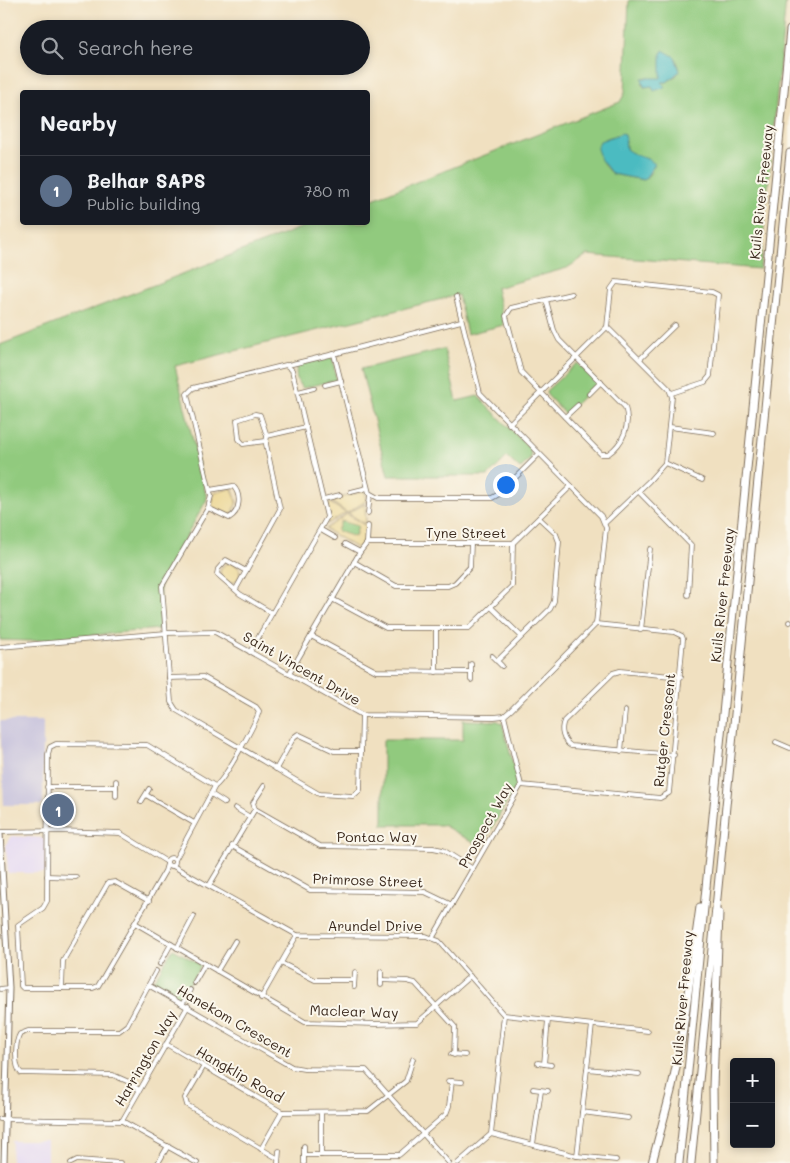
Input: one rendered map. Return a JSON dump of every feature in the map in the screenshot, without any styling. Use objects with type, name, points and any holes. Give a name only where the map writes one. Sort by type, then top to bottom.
[{"type":"highway","name":"Kuils River Freeway","points":[[679,1163],[790,30]]},
{"type":"highway","name":"Kuils River Freeway","points":[[690,1163],[790,153]]},
{"type":"highway","points":[[652,1163],[676,1068],[697,920],[705,890]]},
{"type":"highway","points":[[714,1163],[713,1087],[719,926],[717,892]]},
{"type":"main road","points":[[0,833],[9,988],[3,1119],[4,1163]]},
{"type":"street","points":[[509,424],[607,327],[611,289],[614,283],[716,294],[718,298],[710,376],[705,382],[672,393]]},
{"type":"street","points":[[546,300],[556,335],[623,405],[627,414],[624,437],[610,453],[601,454],[519,368],[506,316],[511,308],[570,294]]},
{"type":"street","points":[[456,298],[480,393],[605,523],[606,536],[596,624],[504,716]]},
{"type":"street","points":[[362,715],[361,787],[353,796],[321,795],[176,710],[171,702],[162,586],[208,508],[210,490],[187,398],[188,392],[193,388],[461,322]]},
{"type":"street","points":[[640,360],[675,324]]},
{"type":"street","points":[[605,523],[639,492],[665,463],[672,393],[607,327]]},
{"type":"street","points":[[334,354],[370,495],[368,513]]},
{"type":"street","points":[[250,652],[327,517],[292,368],[288,365]]},
{"type":"street","points":[[325,385],[341,381]]},
{"type":"street","points":[[589,394],[601,382]]},
{"type":"street","points":[[298,392],[314,388]]},
{"type":"street","points":[[565,417],[578,405]]},
{"type":"street","points":[[236,588],[280,509],[266,438],[260,414],[237,420],[239,439],[242,444],[266,438],[306,427]]},
{"type":"street","points":[[670,427],[714,433]]},
{"type":"street","points":[[370,495],[378,498],[492,498],[499,494],[539,454]]},
{"type":"street","points":[[665,463],[702,480]]},
{"type":"street","points":[[208,508],[229,518],[234,515],[239,504],[237,490],[233,486],[210,490]]},
{"type":"street","name":"Tyne Street","points":[[367,544],[513,543],[571,486]]},
{"type":"street","points":[[351,492],[367,488]]},
{"type":"street","points":[[639,492],[691,545],[688,595]]},
{"type":"street","points":[[324,499],[340,495]]},
{"type":"street","points":[[497,661],[550,609],[554,601],[559,542],[556,534],[539,518]]},
{"type":"street","points":[[289,674],[360,552],[367,544],[368,526]]},
{"type":"street","points":[[321,530],[335,538]]},
{"type":"street","points":[[354,562],[396,586],[448,586],[455,582],[470,567],[471,543]]},
{"type":"street","points":[[332,599],[386,628],[469,628],[513,583],[513,543]]},
{"type":"street","points":[[345,544],[360,552]]},
{"type":"street","points":[[641,630],[650,549]]},
{"type":"street","points":[[246,571],[228,560],[224,561],[218,569],[218,576],[236,588],[240,594],[272,613]]},
{"type":"street","points":[[491,607],[521,636]]},
{"type":"street","name":"Rutger Crescent","points":[[521,785],[664,798],[669,793],[684,642],[682,636],[674,632],[596,624]]},
{"type":"street","points":[[436,629],[436,672]]},
{"type":"street","name":"Saint Vincent Drive","points":[[0,647],[215,632],[362,715],[504,716]]},
{"type":"street","points":[[311,636],[376,671],[471,672]]},
{"type":"street","points":[[492,656],[502,666]]},
{"type":"street","points":[[471,664],[471,680]]},
{"type":"street","points":[[674,755],[571,746],[564,738],[564,721],[613,673],[620,671],[681,677]]},
{"type":"street","points":[[169,678],[202,677],[256,707],[258,715],[233,762],[220,784],[215,786],[98,986],[93,988],[24,988],[19,981],[18,925],[45,905],[48,749],[52,745],[62,744],[147,745],[215,786]]},
{"type":"street","points":[[621,750],[625,711]]},
{"type":"street","name":"Prospect Way","points":[[434,937],[521,785],[504,716]]},
{"type":"street","points":[[276,769],[294,737],[298,734],[334,751],[361,751]]},
{"type":"street","points":[[776,742],[790,748]]},
{"type":"street","points":[[116,781],[116,796]]},
{"type":"street","points":[[210,884],[255,809],[253,803],[264,786]]},
{"type":"street","points":[[47,787],[116,787]]},
{"type":"street","points":[[142,802],[150,789]]},
{"type":"street","points":[[211,794],[225,803]]},
{"type":"street","points":[[146,795],[194,823]]},
{"type":"street","points":[[234,808],[250,817]]},
{"type":"street","name":"Pontac Way","points":[[255,809],[320,846],[433,848],[444,850],[473,869]]},
{"type":"street","name":"Arundel Drive","points":[[0,833],[47,831],[120,834],[297,935],[434,937],[504,1016]]},
{"type":"street","name":"Primrose Street","points":[[232,846],[310,890],[425,892],[452,905]]},
{"type":"street","points":[[47,876],[76,877]]},
{"type":"street","points":[[62,988],[63,961],[108,883],[115,882],[148,900]]},
{"type":"street","points":[[177,948],[194,916]]},
{"type":"street","name":"Maclear Way","points":[[135,923],[298,1019],[316,1024],[413,1024],[437,1007],[470,976]]},
{"type":"street","points":[[261,998],[297,935]]},
{"type":"street","points":[[217,972],[235,941]]},
{"type":"street","points":[[160,964],[171,944]]},
{"type":"street","points":[[281,963],[315,980],[354,980]]},
{"type":"street","points":[[194,983],[205,964]]},
{"type":"street","points":[[139,1090],[129,1082],[113,1075],[21,1074],[17,1067],[17,1042],[20,1034],[28,1031],[119,1031],[127,1025],[150,986],[156,971]]},
{"type":"street","points":[[354,987],[355,972]]},
{"type":"street","points":[[381,972],[381,983],[412,982],[437,1007],[456,1027],[453,1055],[464,1056]]},
{"type":"street","name":"Hanekom Crescent","points":[[150,986],[183,1003],[292,1067],[304,1069],[366,1070],[449,1163]]},
{"type":"street","points":[[0,989],[9,988]]},
{"type":"street","name":"Harrington Way","points":[[183,1003],[190,990]]},
{"type":"street","name":"Harrington Way","points":[[122,1121],[188,1006]]},
{"type":"street","points":[[458,1163],[490,1134],[504,1016],[648,1031]]},
{"type":"street","points":[[544,1064],[548,1020]]},
{"type":"street","points":[[577,1156],[592,1025]]},
{"type":"street","name":"Hangklip Road","points":[[166,1044],[282,1112],[368,1111],[390,1095],[409,1076],[413,1059]]},
{"type":"street","points":[[538,1063],[551,1065]]},
{"type":"street","points":[[204,1066],[185,1098],[186,1105],[277,1160],[279,1151]]},
{"type":"street","points":[[587,1069],[639,1074]]},
{"type":"street","points":[[304,1155],[396,1156],[424,1134],[448,1110],[450,1081],[462,1082]]},
{"type":"street","points":[[533,1089],[548,1091]]},
{"type":"street","points":[[533,1144],[541,1091]]},
{"type":"street","points":[[261,1149],[282,1112]]},
{"type":"street","points":[[582,1112],[628,1118]]},
{"type":"street","points":[[321,1113],[321,1155]]},
{"type":"street","points":[[3,1119],[122,1121],[197,1163]]},
{"type":"street","points":[[490,1134],[577,1156],[616,1160]]},
{"type":"street","points":[[158,1163],[168,1146]]},
{"type":"street","points":[[304,1146],[304,1163]]},
{"type":"street","points":[[71,1163],[78,1160],[120,1163]]},
{"type":"shaded area","points":[[0,721],[43,721],[43,805],[4,805]]},
{"type":"shaded area","points":[[11,836],[43,838],[45,841],[45,873],[8,873],[6,844]]},
{"type":"shaded area","points":[[12,1141],[47,1141],[47,1163],[11,1163]]},
{"type":"green space","points":[[629,0],[786,0],[760,269],[587,255],[567,268],[496,288],[504,325],[467,334],[458,295],[175,366],[207,499],[160,584],[159,629],[29,641],[0,640],[0,345],[308,225],[370,225],[370,200],[620,102],[625,93]],"holes":[[[662,54],[676,59],[679,67],[677,75],[667,82],[662,82],[665,86],[653,89],[652,86],[644,87],[642,84],[645,77],[658,80],[662,76]],[[625,134],[626,149],[635,157],[648,159],[652,171],[644,180],[612,174],[605,166],[601,153],[606,138]]]},
{"type":"green space","points":[[444,349],[457,401],[478,396],[530,449],[531,458],[520,469],[507,457],[488,476],[388,476],[361,369]]},
{"type":"green space","points":[[330,357],[333,359],[336,380],[303,388],[299,384],[296,371],[297,365]]},
{"type":"green space","points":[[577,363],[598,382],[565,414],[547,395],[546,391]]},
{"type":"green space","points":[[341,521],[358,526],[355,537],[337,531]]},
{"type":"green space","points":[[463,720],[498,721],[502,723],[517,778],[517,785],[481,847],[443,825],[383,825],[383,740],[463,740]]},
{"type":"green space","points":[[173,949],[201,965],[180,999],[153,981]]},
{"type":"sand","points":[[232,488],[237,502],[231,515],[213,509],[214,493]]},
{"type":"sand","points":[[363,491],[366,493],[366,501],[347,513],[330,501]]},
{"type":"sand","points":[[330,503],[346,513],[327,524],[328,504]]},
{"type":"sand","points":[[365,504],[366,524],[348,513]]},
{"type":"sand","points":[[347,514],[366,526],[366,540],[358,549],[325,529]],"holes":[[[341,521],[358,526],[355,537],[337,531]]]},
{"type":"sand","points":[[230,563],[237,566],[240,573],[237,580],[230,583],[223,580],[220,573],[223,566]]},
{"type":"water","points":[[663,50],[675,57],[680,71],[667,82],[662,82],[665,87],[654,91],[652,86],[644,87],[642,78],[661,78],[661,54]]},
{"type":"water","points":[[622,133],[625,134],[626,149],[655,164],[644,180],[612,174],[601,160],[597,149],[600,141]]},
{"type":"place","name":"Belhar SAPS","points":[[58,810]]}]
